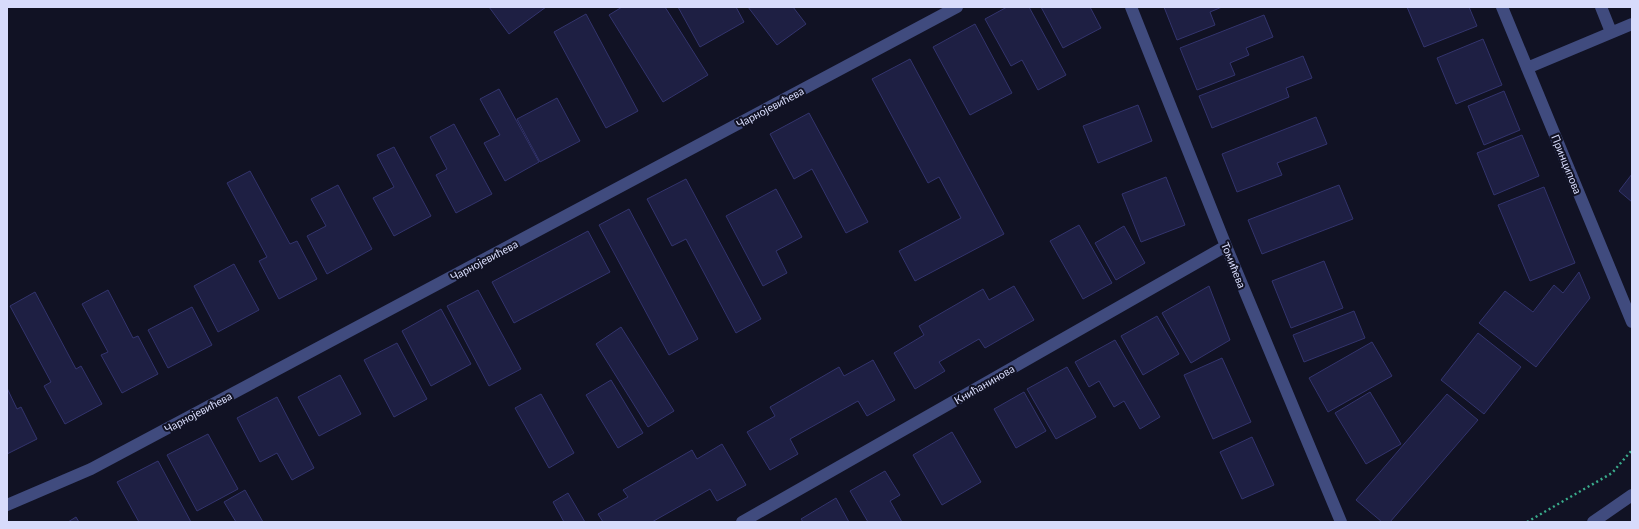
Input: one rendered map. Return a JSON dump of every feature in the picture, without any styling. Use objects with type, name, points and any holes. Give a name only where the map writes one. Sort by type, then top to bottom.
[{"type":"street","name":"Чарнојевићева","points":[[7,505],[91,469],[957,7]]},
{"type":"street","name":"Томићева","points":[[1131,7],[1226,246],[1341,522]]},
{"type":"street","name":"Принципова","points":[[1502,7],[1632,322]]},
{"type":"street","points":[[1601,7],[1611,32]]},
{"type":"street","points":[[1527,68],[1632,24]]},
{"type":"street","name":"Книћанинова","points":[[742,522],[1226,246]]},
{"type":"street","points":[[1593,522],[1632,495]]},
{"type":"path","points":[[1527,522],[1612,473],[1632,450]]},
{"type":"building","points":[[489,7],[546,7],[509,34]]},
{"type":"building","points":[[622,7],[665,7],[708,75],[663,102],[609,15]]},
{"type":"building","points":[[678,7],[736,7],[744,22],[700,47]]},
{"type":"building","points":[[748,7],[793,7],[806,24],[777,45]]},
{"type":"building","points":[[1007,7],[1029,7],[1066,75],[1038,90],[1022,60],[1011,66],[985,19]]},
{"type":"building","points":[[1041,7],[1090,7],[1101,28],[1063,48]]},
{"type":"building","points":[[1164,7],[1222,7],[1210,12],[1215,25],[1177,40]]},
{"type":"building","points":[[1407,7],[1469,7],[1477,26],[1424,47]]},
{"type":"building","points":[[586,14],[638,111],[606,128],[554,32]]},
{"type":"building","points":[[1264,15],[1273,37],[1246,48],[1249,55],[1230,63],[1235,75],[1197,90],[1180,48]]},
{"type":"building","points":[[975,24],[1012,93],[970,115],[933,47]]},
{"type":"building","points":[[1483,39],[1502,85],[1456,104],[1437,58]]},
{"type":"building","points":[[1303,56],[1312,78],[1286,88],[1289,97],[1212,128],[1199,96]]},
{"type":"building","points":[[910,59],[1004,234],[915,281],[899,251],[961,218],[939,177],[928,183],[872,79]]},
{"type":"building","points":[[499,89],[539,162],[505,181],[484,143],[500,135],[480,99]]},
{"type":"building","points":[[1504,91],[1520,130],[1484,145],[1468,106]]},
{"type":"building","points":[[557,98],[580,141],[540,162],[517,119]]},
{"type":"building","points":[[1138,105],[1152,141],[1098,163],[1083,126]]},
{"type":"building","points":[[809,113],[868,222],[846,233],[812,169],[794,179],[770,134]]},
{"type":"building","points":[[1316,117],[1327,144],[1277,163],[1282,175],[1237,192],[1222,154]]},
{"type":"building","points":[[454,124],[492,194],[456,213],[436,175],[447,169],[430,137]]},
{"type":"building","points":[[1522,135],[1539,176],[1494,195],[1477,153]]},
{"type":"building","points":[[394,147],[431,216],[394,236],[373,198],[394,187],[377,155]]},
{"type":"building","points":[[250,171],[290,244],[297,241],[317,279],[279,299],[259,261],[267,257],[227,183]]},
{"type":"building","points":[[1632,174],[1632,202],[1619,191]]},
{"type":"building","points":[[1166,177],[1185,225],[1141,242],[1122,194]]},
{"type":"building","points":[[686,179],[761,319],[736,333],[686,239],[672,246],[647,199]]},
{"type":"building","points":[[338,185],[372,249],[327,274],[307,236],[326,226],[311,199]]},
{"type":"building","points":[[1339,185],[1353,219],[1262,254],[1248,220]]},
{"type":"building","points":[[1544,187],[1575,263],[1530,281],[1498,205]]},
{"type":"building","points":[[776,189],[802,237],[776,251],[787,273],[763,286],[726,216]]},
{"type":"building","points":[[629,209],[698,339],[669,355],[599,225]]},
{"type":"building","points":[[1079,225],[1112,283],[1083,299],[1050,241]]},
{"type":"building","points":[[1124,226],[1145,263],[1116,280],[1095,243]]},
{"type":"building","points":[[588,231],[610,272],[514,323],[492,282]]},
{"type":"building","points":[[1324,261],[1343,308],[1291,328],[1272,281]]},
{"type":"building","points":[[234,264],[259,310],[218,332],[194,286]]},
{"type":"building","points":[[1579,272],[1590,298],[1536,367],[1479,323],[1505,291],[1533,312],[1554,285],[1563,293]]},
{"type":"building","points":[[1014,286],[1034,320],[985,348],[979,339],[939,362],[945,371],[915,389],[894,353],[924,335],[919,326],[983,289],[989,300]]},
{"type":"building","points":[[1209,286],[1230,340],[1191,363],[1162,313]]},
{"type":"building","points":[[108,290],[133,338],[138,336],[158,374],[122,393],[101,355],[108,352],[82,304]]},
{"type":"building","points":[[478,290],[521,369],[489,386],[447,306]]},
{"type":"building","points":[[35,292],[76,369],[81,366],[102,404],[65,424],[44,386],[51,382],[10,306]]},
{"type":"building","points":[[192,307],[212,345],[168,368],[148,330]]},
{"type":"building","points":[[441,309],[471,364],[431,386],[402,331]]},
{"type":"building","points":[[1354,311],[1365,338],[1304,362],[1293,335]]},
{"type":"building","points":[[1157,316],[1179,354],[1143,375],[1121,336]]},
{"type":"building","points":[[621,327],[674,411],[648,427],[596,344]]},
{"type":"building","points":[[1478,333],[1521,367],[1484,414],[1441,380]]},
{"type":"building","points":[[1115,340],[1160,417],[1140,429],[1124,401],[1114,407],[1099,381],[1089,387],[1075,362]]},
{"type":"building","points":[[1372,342],[1392,376],[1328,412],[1309,378]]},
{"type":"building","points":[[397,343],[427,399],[394,417],[364,360]]},
{"type":"building","points":[[1222,358],[1251,422],[1213,439],[1184,375]]},
{"type":"building","points":[[873,360],[895,400],[867,416],[858,401],[790,439],[798,454],[770,470],[747,432],[775,416],[770,407],[839,367],[844,376]]},
{"type":"building","points":[[1067,367],[1096,417],[1056,439],[1027,389]]},
{"type":"building","points":[[340,375],[361,414],[319,436],[298,397]]},
{"type":"building","points":[[611,380],[643,433],[618,448],[586,395]]},
{"type":"building","points":[[7,388],[17,409],[21,407],[37,439],[7,454]]},
{"type":"building","points":[[1024,392],[1046,431],[1016,448],[994,409]]},
{"type":"building","points":[[1370,392],[1401,444],[1366,464],[1335,413]]},
{"type":"building","points":[[541,394],[574,453],[549,468],[515,408]]},
{"type":"building","points":[[1447,394],[1478,420],[1390,522],[1382,522],[1356,500]]},
{"type":"building","points":[[277,397],[314,468],[292,480],[277,453],[260,462],[237,418]]},
{"type":"building","points":[[952,432],[981,482],[942,505],[913,455]]},
{"type":"building","points":[[208,434],[238,489],[197,511],[167,455]]},
{"type":"building","points":[[1252,437],[1274,485],[1242,499],[1220,452]]},
{"type":"building","points":[[722,444],[746,485],[717,501],[710,489],[652,522],[603,522],[598,514],[628,497],[623,490],[692,450],[697,459]]},
{"type":"building","points":[[158,461],[191,522],[139,522],[117,482]]},
{"type":"building","points":[[885,471],[900,495],[890,501],[902,522],[868,522],[850,491]]},
{"type":"building","points":[[245,490],[263,522],[236,522],[224,502]]},
{"type":"building","points":[[568,493],[585,522],[564,522],[553,502]]},
{"type":"building","points":[[836,498],[849,522],[803,522],[801,519]]},
{"type":"building","points":[[76,517],[79,522],[68,522]]}]
